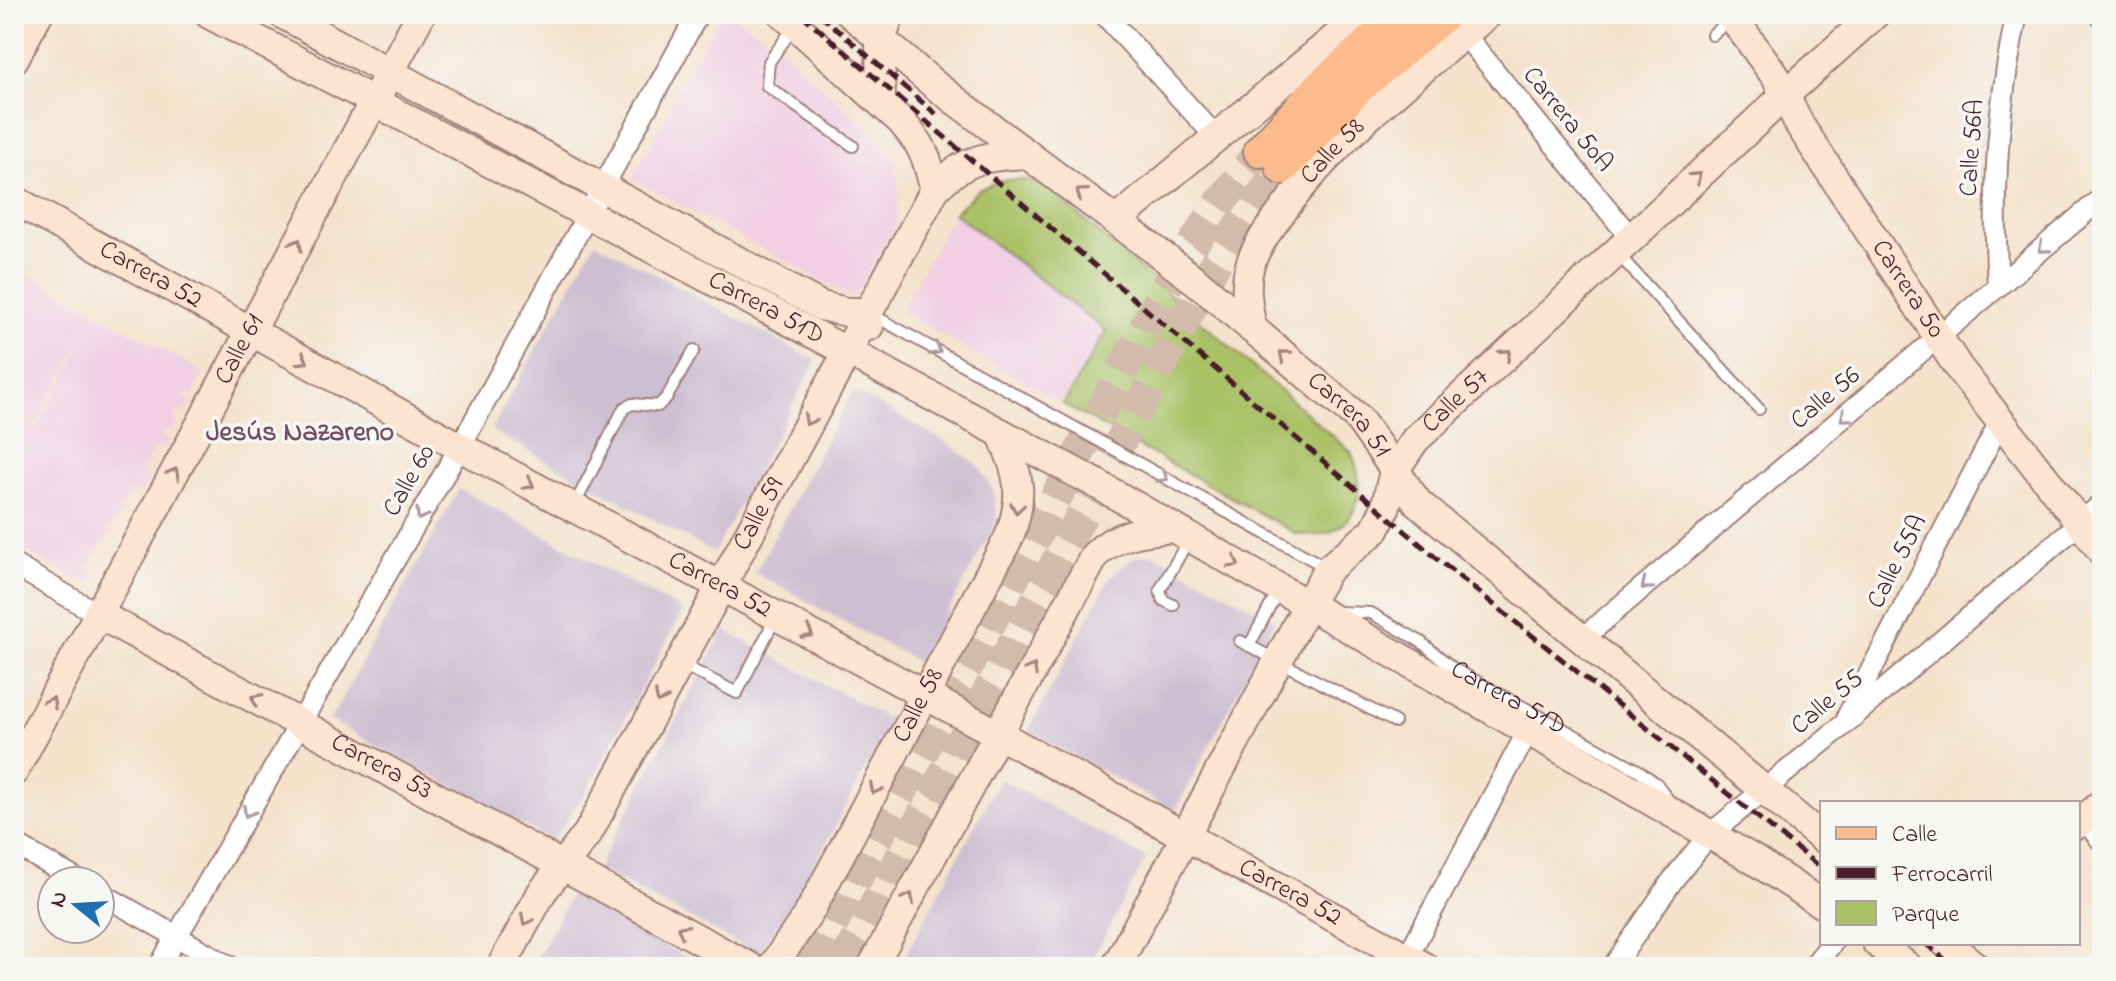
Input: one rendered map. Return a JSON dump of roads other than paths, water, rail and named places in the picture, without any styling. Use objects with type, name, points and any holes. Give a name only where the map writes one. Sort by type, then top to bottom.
[{"type":"main road","points":[[14,59],[38,14]]},
{"type":"main road","name":"Carrera 51D","points":[[209,14],[887,372],[1182,532],[1709,835],[1820,903]]},
{"type":"main road","name":"Carrera 51D","points":[[282,14],[821,306],[847,312],[868,312]]},
{"type":"main road","name":"Calle 61","points":[[14,771],[421,14]]},
{"type":"main road","name":"Carrera 51","points":[[851,14],[886,27],[936,86],[1117,220],[1358,418],[1418,503],[1820,836]]},
{"type":"main road","points":[[1117,220],[1364,14]]},
{"type":"main road","points":[[1402,14],[1325,82],[1271,160],[1358,88],[1454,24]]},
{"type":"main road","name":"Calle 58","points":[[1252,329],[1246,284],[1250,265],[1268,230],[1342,142],[1454,24],[1488,14]]},
{"type":"main road","name":"Calle 57","points":[[1116,967],[1278,661],[1314,608],[1328,569],[1374,531],[1385,509],[1394,471],[1425,429],[1875,14]]},
{"type":"main road","points":[[789,20],[881,102],[919,144],[935,189]]},
{"type":"main road","name":"Carrera 50","points":[[1725,22],[1770,67],[1799,124],[1940,337],[2000,422],[2102,551]]},
{"type":"main road","points":[[881,102],[886,27]]},
{"type":"main road","name":"Calle 59","points":[[501,967],[535,903],[588,833],[935,189],[954,171],[980,158],[1027,154]]},
{"type":"main road","name":"Carrera 52","points":[[14,200],[460,447],[1186,836],[1412,964]]},
{"type":"main road","points":[[868,312],[872,344],[887,372]]},
{"type":"main road","name":"Calle 58","points":[[772,967],[799,931],[1016,520],[1020,499],[1018,479],[1001,433]]},
{"type":"main road","points":[[872,967],[1095,555],[1104,546],[1127,534],[1182,532]]},
{"type":"main road","name":"Carrera 53","points":[[98,614],[750,967]]},
{"type":"main road","points":[[1880,945],[1908,966],[1933,945]]},
{"type":"main road","points":[[1948,945],[1976,967]]},
{"type":"street","points":[[1104,14],[1216,137]]},
{"type":"street","name":"Calle 56A","points":[[1998,286],[1995,172],[2001,101],[2017,14]]},
{"type":"street","name":"Calle 60","points":[[159,967],[460,447],[699,15]]},
{"type":"street","name":"Carrera 50A","points":[[1454,24],[1624,245]]},
{"type":"street","name":"Calle 56","points":[[1583,638],[2102,198]]},
{"type":"street","name":"Calle 55A","points":[[1842,726],[2000,422]]},
{"type":"street","name":"Calle 55","points":[[1613,967],[1709,835],[2102,504]]},
{"type":"street","name":"Carrera 53","points":[[14,565],[98,614]]},
{"type":"street","points":[[1412,964],[1528,731]]},
{"type":"street","points":[[2088,816],[2102,841]]},
{"type":"street","points":[[14,844],[51,865]]},
{"type":"street","points":[[116,902],[230,967]]},
{"type":"street","points":[[1813,967],[1830,945]]},
{"type":"lane","points":[[789,20],[769,62],[767,86],[853,146]]},
{"type":"lane","points":[[1624,245],[1759,409]]},
{"type":"lane","name":"Carrera 51D","points":[[868,312],[1328,569]]},
{"type":"lane","points":[[573,508],[624,408],[632,404],[658,406],[667,397],[694,350]]},
{"type":"lane","points":[[1173,605],[1163,600],[1160,590],[1182,532]]},
{"type":"lane","points":[[1279,588],[1245,643],[1395,722]]},
{"type":"lane","name":"Carrera 51D","points":[[1314,608],[1371,613],[1421,642],[1454,669],[1638,770],[1657,784],[1681,819]]},
{"type":"lane","points":[[679,663],[737,693],[776,616]]},
{"type":"tunnel","points":[[810,967],[1173,274],[1260,151]]},
{"type":"tunnel","points":[[842,967],[1212,269],[1282,168]]},
{"type":"railway","points":[[801,14],[1441,562],[1820,867]]},
{"type":"railway","points":[[819,14],[936,114]]},
{"type":"railway","points":[[1927,945],[1954,967]]},
{"type":"district","name":"Jesús Nazareno","points":[[300,433]]}]
